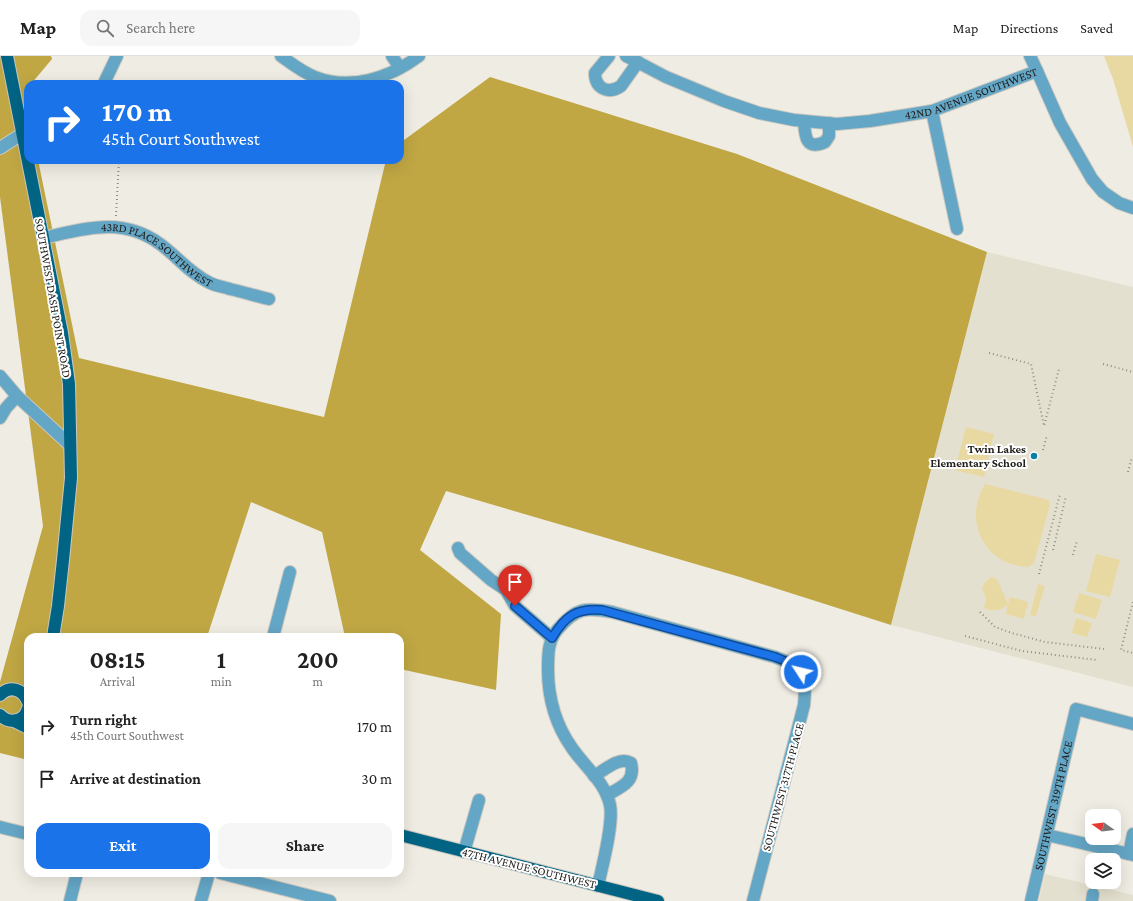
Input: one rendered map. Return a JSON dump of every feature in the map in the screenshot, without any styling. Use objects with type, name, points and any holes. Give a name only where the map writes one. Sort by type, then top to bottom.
[{"type":"main road","name":"SOUTHWEST DASH POINT ROAD","points":[[7,56],[24,144]]},
{"type":"main road","name":"SOUTHWEST DASH POINT ROAD","points":[[28,164],[62,333],[69,384],[71,478],[58,606],[53,633]]},
{"type":"main road","points":[[0,695],[5,691],[24,684]]},
{"type":"main road","points":[[12,689],[21,691],[24,695]]},
{"type":"main road","points":[[5,718],[24,716]]},
{"type":"main road","points":[[5,718],[24,726]]},
{"type":"main road","name":"47TH AVENUE SOUTHWEST","points":[[404,836],[658,901]]},
{"type":"street","points":[[105,80],[116,56]]},
{"type":"street","points":[[281,56],[295,66],[316,77],[331,80]]},
{"type":"street","points":[[392,56],[400,68]]},
{"type":"street","points":[[371,80],[400,68],[419,56]]},
{"type":"street","points":[[609,56],[595,73],[596,82],[603,89],[608,91],[620,86],[638,62]]},
{"type":"street","name":"42ND AVENUE SOUTHWEST","points":[[626,56],[666,77],[724,101],[759,113],[794,120],[837,124],[932,111],[1037,71],[1060,123],[1092,178],[1103,192],[1119,203],[1133,208]]},
{"type":"street","points":[[1030,56],[1037,71]]},
{"type":"street","points":[[932,111],[957,229]]},
{"type":"street","points":[[804,121],[806,138],[810,143],[815,144],[825,142],[829,136],[829,123]]},
{"type":"street","points":[[0,148],[22,134]]},
{"type":"street","name":"43RD PLACE SOUTHWEST","points":[[43,238],[94,227],[131,230],[146,235],[160,244],[192,273],[211,284],[269,299]]},
{"type":"street","points":[[0,376],[17,396],[70,445]]},
{"type":"street","points":[[0,418],[6,408],[17,396]]},
{"type":"street","points":[[458,548],[460,553],[465,558],[491,580],[506,590],[515,606],[552,638],[548,655],[548,678],[551,705],[556,721],[572,748],[607,795],[611,807],[598,886]]},
{"type":"street","points":[[274,633],[290,572]]},
{"type":"street","name":"SOUTHWEST 317TH PLACE","points":[[552,638],[556,631],[572,615],[585,610],[602,610],[775,657],[790,662],[801,672],[806,688],[804,704],[754,901]]},
{"type":"street","name":"SOUTHWEST 319TH PLACE","points":[[1031,901],[1076,709],[1133,724]]},
{"type":"street","points":[[594,776],[620,761],[627,761],[631,763],[633,770],[632,777],[627,783],[607,795]]},
{"type":"street","points":[[464,852],[479,800]]},
{"type":"street","points":[[0,827],[24,833]]},
{"type":"street","points":[[1046,835],[1131,854],[1133,834]]},
{"type":"street","points":[[70,901],[77,877]]},
{"type":"street","points":[[202,901],[208,877]]},
{"type":"street","points":[[236,877],[330,901]]},
{"type":"path","points":[[115,228],[119,164]]},
{"type":"path","points":[[989,354],[1031,364],[1045,427],[1059,368]]},
{"type":"path","points":[[1103,364],[1133,372]]},
{"type":"path","points":[[1043,450],[1047,435]]},
{"type":"path","points":[[1128,472],[1132,456]]},
{"type":"path","points":[[1039,574],[1060,494]]},
{"type":"path","points":[[1053,550],[1066,496]]},
{"type":"path","points":[[1073,555],[1077,541]]},
{"type":"path","points":[[1133,602],[1121,650],[1133,653]]},
{"type":"path","points":[[980,612],[995,627],[1012,633],[1044,642],[1104,649]]},
{"type":"path","points":[[966,636],[1027,652],[1097,660]]},
{"type":"shaded area","points":[[0,56],[51,56],[52,59],[34,80],[24,80],[24,164],[39,164],[79,358],[324,417],[385,164],[404,164],[404,140],[490,77],[737,154],[987,252],[891,625],[740,577],[446,491],[420,550],[501,614],[496,690],[404,670],[404,633],[344,633],[322,532],[251,502],[208,633],[24,633],[24,759],[0,753],[0,682],[43,526],[0,197]]},
{"type":"shaded area","points":[[1104,56],[1133,56],[1133,147],[1113,79]]},
{"type":"shaded area","name":"Twin Lakes Elementary School","points":[[987,252],[1133,287],[1133,687],[891,625]]},
{"type":"shaded area","points":[[966,427],[994,434],[984,477],[955,470]]},
{"type":"shaded area","points":[[985,484],[1049,500],[1050,505],[1034,563],[1029,567],[1014,565],[1000,559],[990,550],[982,539],[977,526],[976,512],[978,498]]},
{"type":"shaded area","points":[[1096,554],[1120,560],[1110,597],[1086,591]]},
{"type":"shaded area","points":[[991,577],[997,579],[1008,604],[997,610],[984,608],[986,598],[982,589],[985,582]]},
{"type":"shaded area","points":[[1038,584],[1045,586],[1036,616],[1030,615]]},
{"type":"shaded area","points":[[1079,593],[1102,600],[1096,619],[1073,612]]},
{"type":"shaded area","points":[[1010,597],[1028,602],[1024,619],[1006,614]]},
{"type":"shaded area","points":[[1076,618],[1092,623],[1087,637],[1072,633]]},
{"type":"shaded area","points":[[1045,874],[1085,884],[1085,889],[1108,889],[1133,895],[1133,901],[1039,901]]},
{"type":"place","name":"Twin Lakes Elementary School","points":[[1034,456]]},
{"type":"route","points":[[515,606],[522,614],[552,638],[556,631],[572,615],[585,610],[602,610],[775,657],[790,662],[801,672]]}]
